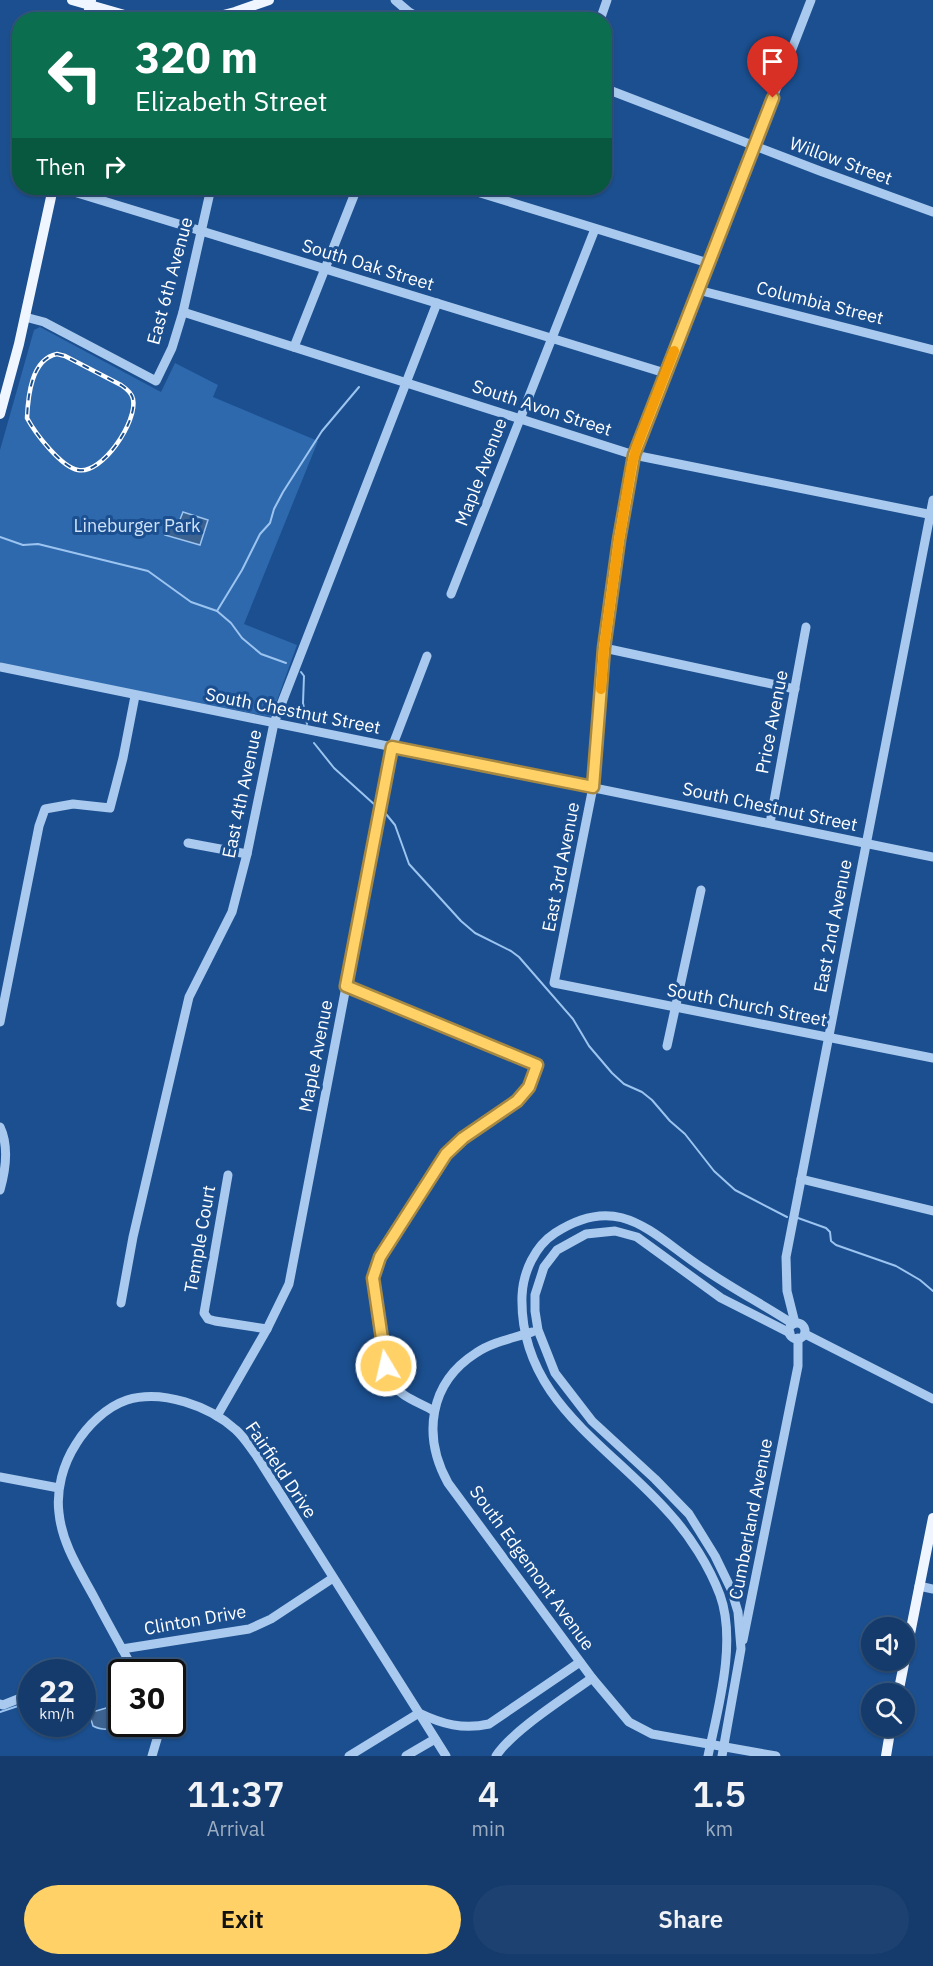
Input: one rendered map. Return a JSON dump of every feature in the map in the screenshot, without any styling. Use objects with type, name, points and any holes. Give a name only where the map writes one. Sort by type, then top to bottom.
[{"type":"main road","points":[[72,0],[118,12]]},
{"type":"main road","points":[[244,12],[269,0]]},
{"type":"main road","points":[[0,414],[26,317],[52,195]]},
{"type":"main road","points":[[900,1683],[933,1518]]},
{"type":"main road","points":[[886,1756],[889,1737]]},
{"type":"street","points":[[395,0],[409,12]]},
{"type":"street","name":"East 3rd Avenue","points":[[554,983],[593,787],[604,648],[634,455],[811,0]]},
{"type":"street","name":"Willow Street","points":[[612,91],[933,212]]},
{"type":"street","name":"South Oak Street","points":[[84,195],[665,374]]},
{"type":"street","name":"East 6th Avenue","points":[[26,317],[44,322],[156,381],[172,348],[183,312],[209,195]]},
{"type":"street","points":[[294,347],[354,195]]},
{"type":"street","points":[[486,195],[708,263]]},
{"type":"street","name":"Maple Avenue","points":[[451,594],[595,229]]},
{"type":"street","name":"Columbia Street","points":[[698,290],[933,350]]},
{"type":"street","name":"East 4th Avenue","points":[[121,1303],[168,1079],[189,997],[229,921],[238,895],[274,723],[437,303]]},
{"type":"street","name":"South Avon Street","points":[[183,312],[634,455],[932,515]]},
{"type":"street","name":"East 2nd Avenue","points":[[796,1330],[787,1291],[786,1257],[932,515],[933,500]]},
{"type":"street","name":"Price Avenue","points":[[770,823],[806,627]]},
{"type":"street","points":[[604,648],[795,689]]},
{"type":"street","name":"Maple Avenue","points":[[217,1416],[267,1329],[289,1284],[392,747],[427,656]]},
{"type":"street","name":"South Chestnut Street","points":[[0,667],[933,857]]},
{"type":"street","points":[[0,1022],[39,826],[45,809],[73,804],[110,808],[135,696]]},
{"type":"street","points":[[188,843],[247,854]]},
{"type":"street","points":[[667,1046],[701,890]]},
{"type":"street","name":"South Church Street","points":[[554,983],[933,1058]]},
{"type":"street","points":[[346,986],[537,1065],[529,1087],[517,1101],[463,1138],[446,1154],[375,1268],[374,1292],[383,1356],[390,1379],[400,1393],[434,1411]]},
{"type":"street","points":[[0,1126],[5,1139],[6,1151],[6,1164],[0,1190]]},
{"type":"street","name":"Temple Court","points":[[228,1175],[204,1313],[208,1319],[215,1321],[267,1329]]},
{"type":"street","points":[[801,1179],[933,1211]]},
{"type":"street","points":[[708,1756],[720,1701],[726,1652],[726,1619],[720,1595],[691,1542],[669,1512],[564,1410],[538,1368],[526,1334],[522,1315],[522,1290],[526,1273],[536,1253],[547,1240],[562,1229],[580,1221],[601,1217],[623,1218],[645,1226],[704,1269],[796,1330]]},
{"type":"street","points":[[722,1756],[741,1649],[738,1612],[733,1595],[703,1534],[673,1496],[584,1412],[555,1373],[538,1330],[535,1311],[535,1295],[544,1268],[557,1250],[586,1234],[605,1230],[637,1237],[721,1298],[796,1330],[933,1399]]},
{"type":"street","name":"South Edgemont Avenue","points":[[538,1330],[484,1348],[466,1359],[449,1377],[439,1394],[434,1411],[433,1440],[439,1466],[448,1483],[592,1678],[629,1722],[652,1734],[776,1756]]},
{"type":"street","name":"Cumberland Avenue","points":[[720,1701],[741,1649],[798,1366],[796,1330]]},
{"type":"street","name":"Fairfield Drive","points":[[128,1659],[65,1540],[58,1513],[59,1488],[67,1460],[79,1439],[105,1413],[126,1400],[175,1399],[217,1416],[238,1431],[256,1455],[446,1756]]},
{"type":"street","points":[[0,1477],[59,1488]]},
{"type":"street","name":"Clinton Drive","points":[[122,1649],[249,1629],[271,1619],[333,1578]]},
{"type":"street","points":[[920,1586],[933,1589]]},
{"type":"street","points":[[349,1756],[419,1713],[453,1726],[477,1727],[489,1724],[580,1662]]},
{"type":"street","points":[[496,1756],[504,1745],[523,1729],[592,1678]]},
{"type":"street","points":[[0,1704],[18,1699]]},
{"type":"street","points":[[152,1756],[157,1737]]},
{"type":"street","points":[[406,1756],[435,1739]]},
{"type":"green space","name":"Lineburger Park","points":[[40,327],[161,392],[175,363],[218,385],[213,397],[318,441],[244,624],[297,645],[271,717],[14,667],[0,662],[0,450],[34,330]]},
{"type":"shaded area","points":[[183,512],[208,520],[200,545],[165,535],[169,520],[179,522]]},
{"type":"shaded area","points":[[108,1707],[108,1729],[96,1727],[96,1711]]},
{"type":"waterway","points":[[217,611],[242,570],[260,534],[270,523],[283,492],[322,431],[359,387]]},
{"type":"waterway","points":[[0,537],[23,545],[38,544],[148,571],[191,602],[217,611],[231,623],[242,638],[261,654],[286,663]]},
{"type":"waterway","points":[[301,672],[304,676],[303,703],[307,724]]},
{"type":"waterway","points":[[314,743],[334,768],[375,805]]},
{"type":"waterway","points":[[386,814],[395,825],[409,864],[461,921],[475,933],[519,957],[573,1019],[589,1046],[612,1073],[624,1084],[642,1092],[652,1100],[685,1134],[714,1171],[735,1190],[787,1217]]},
{"type":"waterway","points":[[798,1218],[826,1228],[830,1232],[831,1241],[836,1245],[896,1266],[920,1280],[933,1291]]},
{"type":"waterway","points":[[0,1712],[18,1706]]},
{"type":"railway","points":[[57,354],[121,385],[129,391],[132,397],[133,409],[130,420],[116,445],[107,456],[87,469],[78,470],[64,463],[42,440],[27,418],[28,400],[36,371],[48,357],[57,354]]},
{"type":"slow traffic","points":[[601,689],[604,648],[632,464],[674,351]]},
{"type":"route","points":[[386,1366],[373,1278],[380,1257],[453,1145],[517,1101],[529,1087],[537,1065],[346,986],[392,747],[593,787],[604,648],[634,455],[773,98]]}]
